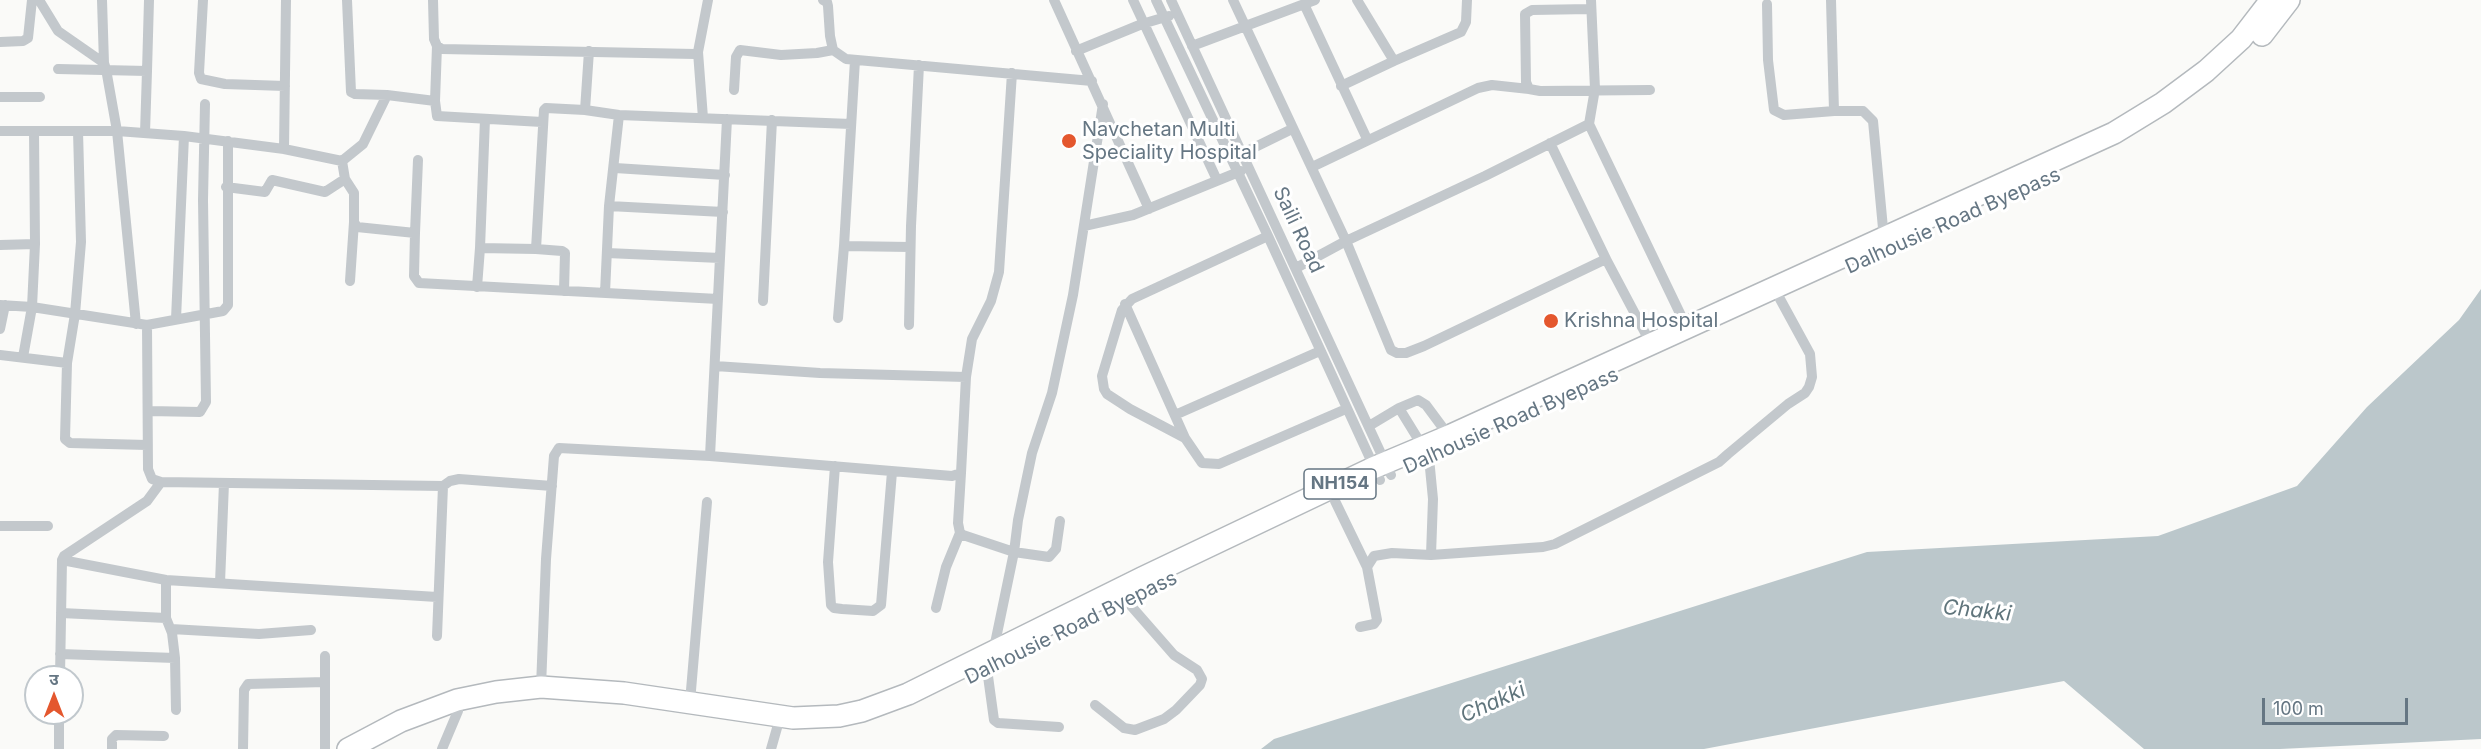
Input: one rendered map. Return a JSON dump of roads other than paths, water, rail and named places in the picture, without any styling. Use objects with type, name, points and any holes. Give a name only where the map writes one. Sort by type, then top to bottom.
[{"type":"highway","name":"NH154","points":[[1426,453],[1449,436],[2076,152],[2142,117],[2206,71],[2241,39],[2271,0]]},
{"type":"highway","name":"Dalhousie Road Byepass","points":[[373,749],[414,728],[458,711],[497,702],[564,699],[626,704],[777,728],[818,730],[886,718],[990,661],[1335,501],[1382,472],[1780,299],[2135,136],[2205,90],[2226,73],[2265,32],[2289,0]]},
{"type":"highway","name":"NH154","points":[[348,749],[401,721],[457,700],[496,692],[541,687],[624,693],[783,717],[820,718],[862,711],[990,661],[1142,578],[1382,472]]},
{"type":"street","points":[[0,42],[23,41],[28,38],[32,0]]},
{"type":"street","points":[[39,0],[58,31],[105,66]]},
{"type":"street","points":[[102,0],[105,66],[117,130],[142,325],[149,411],[148,473],[152,479],[161,482],[443,486],[450,480],[459,479],[552,486]]},
{"type":"street","points":[[146,133],[149,0]]},
{"type":"street","points":[[203,0],[199,73],[201,79],[225,84],[285,86]]},
{"type":"street","points":[[284,149],[286,0]]},
{"type":"street","points":[[347,0],[351,92],[435,101]]},
{"type":"street","points":[[433,0],[434,39],[437,46],[435,101],[437,116],[542,122]]},
{"type":"street","points":[[703,118],[698,52],[708,0]]},
{"type":"street","points":[[823,0],[828,6],[833,50],[846,59],[1092,81]]},
{"type":"street","points":[[1054,0],[1149,209]]},
{"type":"street","points":[[1133,0],[1142,24],[1217,180]]},
{"type":"street","points":[[1156,0],[1268,236],[1346,409],[1382,472]]},
{"type":"street","name":"Saili Road","points":[[1171,0],[1369,426],[1382,472]]},
{"type":"street","points":[[1233,0],[1346,241],[1388,346],[1397,353],[1406,353],[1424,346],[1606,259]]},
{"type":"street","points":[[1192,46],[1315,0]]},
{"type":"street","points":[[1357,0],[1394,61]]},
{"type":"street","points":[[1341,86],[1461,32],[1466,22],[1467,0]]},
{"type":"street","points":[[1831,0],[1834,111]]},
{"type":"street","points":[[1304,4],[1367,139]]},
{"type":"street","points":[[1529,89],[1526,82],[1525,14],[1532,10],[1591,4],[1595,89],[1589,124],[1688,328]]},
{"type":"street","points":[[1767,4],[1768,60],[1774,110],[1784,115],[1863,111],[1873,121],[1884,239]]},
{"type":"street","points":[[1076,51],[1178,12]]},
{"type":"street","points":[[437,46],[448,50],[695,54],[698,52]]},
{"type":"street","points":[[734,90],[736,57],[740,50],[781,55],[833,50]]},
{"type":"street","points":[[585,110],[589,51]]},
{"type":"street","points":[[838,318],[855,60]]},
{"type":"street","points":[[909,325],[910,247],[919,65]]},
{"type":"street","points":[[58,69],[105,66],[147,71]]},
{"type":"street","points":[[936,608],[946,567],[960,533],[958,523],[966,377],[972,339],[991,301],[999,272],[1012,73]]},
{"type":"street","points":[[1312,167],[1485,85],[1540,91],[1650,90]]},
{"type":"street","points":[[0,130],[117,130],[228,141],[342,160],[363,144],[387,95]]},
{"type":"street","points":[[0,98],[40,97]]},
{"type":"street","points":[[149,411],[200,412],[206,402],[207,313],[203,200],[205,104]]},
{"type":"street","points":[[1059,727],[998,723],[994,720],[990,661],[1014,552],[1032,453],[1052,393],[1073,296],[1103,104]]},
{"type":"street","points":[[536,249],[542,122],[546,108],[619,115],[851,124]]},
{"type":"street","points":[[605,293],[609,206],[615,168],[619,115]]},
{"type":"street","points":[[477,287],[485,119]]},
{"type":"street","points":[[710,456],[728,119]]},
{"type":"street","points":[[763,301],[772,120]]},
{"type":"street","points":[[1296,268],[1346,241],[1589,124]]},
{"type":"street","points":[[1243,153],[1292,129]]},
{"type":"street","points":[[23,357],[32,307],[35,244],[34,130]]},
{"type":"street","points":[[78,130],[81,242],[75,314],[67,363],[64,432],[66,441],[70,443],[147,445]]},
{"type":"street","points":[[176,320],[184,136]]},
{"type":"street","points":[[0,329],[2,305],[32,307],[142,325],[223,311],[228,305],[226,187],[228,141]]},
{"type":"street","points":[[1550,143],[1606,259],[1651,344]]},
{"type":"street","points":[[342,160],[345,179],[354,193],[350,281]]},
{"type":"street","points":[[418,160],[414,276],[419,283],[718,298]]},
{"type":"street","points":[[615,168],[724,175]]},
{"type":"street","points":[[1084,226],[1133,215],[1251,168]]},
{"type":"street","points":[[226,187],[265,192],[272,180],[325,192],[345,179]]},
{"type":"street","points":[[609,206],[723,212]]},
{"type":"street","points":[[354,222],[357,227],[415,233]]},
{"type":"street","points":[[1185,438],[1130,409],[1107,394],[1104,389],[1101,376],[1122,310],[1125,304],[1132,299],[1268,236]]},
{"type":"street","points":[[0,245],[35,244]]},
{"type":"street","points":[[844,246],[910,247]]},
{"type":"street","points":[[480,248],[562,251],[565,253],[564,291]]},
{"type":"street","points":[[607,253],[720,258]]},
{"type":"street","points":[[1367,567],[1369,562],[1380,554],[1431,555],[1525,550],[1555,544],[1719,462],[1788,404],[1805,393],[1809,387],[1812,377],[1810,354],[1780,299]]},
{"type":"street","points":[[1125,304],[1185,438],[1202,463],[1219,464],[1346,409]]},
{"type":"street","points":[[1176,415],[1320,351]]},
{"type":"street","points":[[0,355],[67,363]]},
{"type":"street","points":[[715,366],[820,373],[966,377]]},
{"type":"street","points":[[1369,426],[1413,401],[1422,401],[1449,436]]},
{"type":"street","points":[[1400,408],[1426,453],[1432,491],[1431,555]]},
{"type":"street","points":[[541,687],[546,559],[554,456],[559,448],[710,456],[952,476],[961,473]]},
{"type":"street","points":[[835,466],[828,562],[831,605],[842,609],[873,611],[881,605],[892,472]]},
{"type":"street","points":[[60,665],[62,560],[64,556],[147,501],[161,482]]},
{"type":"street","points":[[220,583],[224,483]]},
{"type":"street","points":[[437,636],[443,486]]},
{"type":"street","points":[[1335,501],[1367,567],[1377,620],[1374,624],[1360,627]]},
{"type":"street","points":[[690,702],[707,502]]},
{"type":"street","points":[[960,533],[1014,552],[1042,557],[1054,554],[1060,521]]},
{"type":"street","points":[[0,526],[48,526]]},
{"type":"street","points":[[62,560],[166,580],[437,597]]},
{"type":"street","points":[[166,580],[166,618],[171,629],[176,658],[176,710]]},
{"type":"street","points":[[1095,705],[1124,728],[1135,730],[1164,719],[1176,710],[1200,685],[1202,679],[1197,670],[1174,655],[1125,599]]},
{"type":"street","points":[[62,613],[166,618]]},
{"type":"street","points":[[171,629],[259,634],[311,630]]},
{"type":"street","points":[[60,654],[176,658]]},
{"type":"street","points":[[325,656],[325,749]]},
{"type":"street","points":[[243,749],[244,690],[248,684],[325,682]]},
{"type":"street","points":[[442,749],[458,711]]},
{"type":"street","points":[[58,749],[59,725]]},
{"type":"street","points":[[771,749],[777,728]]},
{"type":"street","points":[[112,749],[112,739],[116,735],[165,735]]},
{"type":"water","name":"Chakki","points":[[2481,289],[2481,739],[2280,749],[2144,749],[2064,681],[1704,749],[1261,749],[1274,739],[1867,552],[2158,536],[2297,486],[2367,407],[2459,320]]},
{"type":"place","name":"Navchetan Multi Speciality Hospital","points":[[1069,141]]},
{"type":"place","name":"Krishna Hospital","points":[[1551,321]]}]
